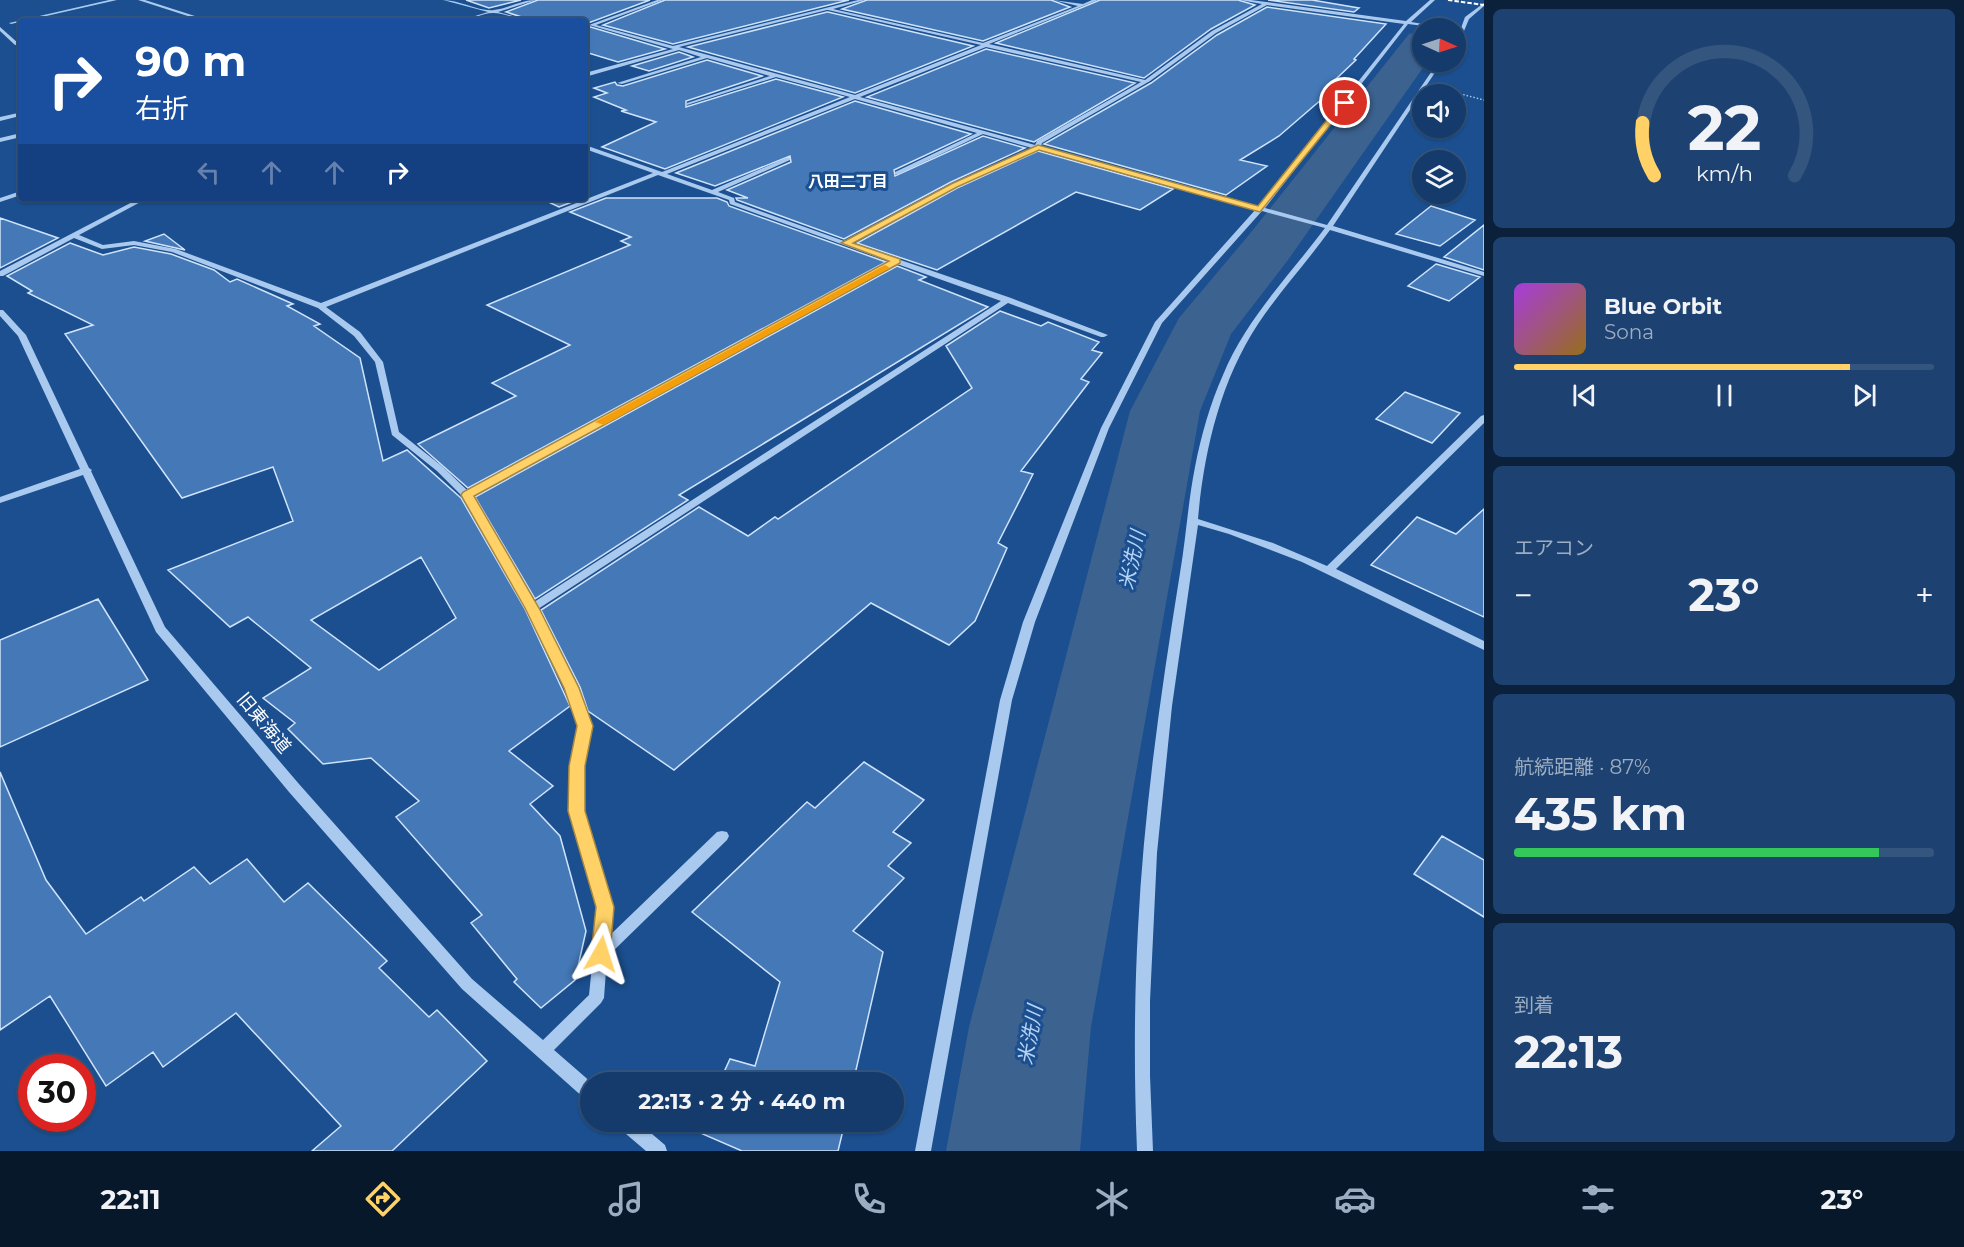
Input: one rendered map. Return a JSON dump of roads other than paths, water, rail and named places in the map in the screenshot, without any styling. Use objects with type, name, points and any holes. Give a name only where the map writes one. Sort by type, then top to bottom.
[{"type":"street","points":[[34,18],[115,0]]},
{"type":"street","points":[[140,0],[196,17]]},
{"type":"street","points":[[446,0],[517,18]]},
{"type":"street","points":[[471,18],[534,0]]},
{"type":"street","points":[[588,26],[660,0]]},
{"type":"street","points":[[588,74],[675,48],[863,0]]},
{"type":"street","points":[[1055,0],[1082,5]]},
{"type":"street","points":[[321,306],[1096,0]]},
{"type":"street","points":[[1242,0],[1410,23]]},
{"type":"street","points":[[923,1151],[1006,700],[1029,622],[1105,428],[1159,322],[1264,210],[1410,23],[1433,0]]},
{"type":"street","points":[[845,243],[954,185],[1038,147],[1039,142],[1143,81],[1214,32],[1265,4]]},
{"type":"street","points":[[1466,21],[1484,4]]},
{"type":"street","points":[[828,9],[1143,81]]},
{"type":"street","points":[[11,23],[18,21]]},
{"type":"street","points":[[592,25],[1323,226],[1484,274]]},
{"type":"street","points":[[0,28],[18,44]]},
{"type":"street","points":[[620,83],[708,57]]},
{"type":"street","points":[[1145,1151],[1140,1067],[1149,846],[1160,740],[1195,521],[1197,481],[1216,408],[1233,360],[1250,331],[1433,72]]},
{"type":"street","points":[[689,104],[762,78],[777,76]]},
{"type":"street","points":[[0,119],[18,115]]},
{"type":"street","points":[[897,173],[983,132]]},
{"type":"street","points":[[0,140],[18,136]]},
{"type":"street","points":[[588,148],[732,199],[732,203],[1104,335]]},
{"type":"street","points":[[712,192],[788,159]]},
{"type":"street","points":[[0,200],[18,194]]},
{"type":"street","points":[[0,274],[139,201]]},
{"type":"street","points":[[75,236],[102,247],[134,243],[174,250],[321,306],[357,334],[379,362],[395,433],[440,468],[467,495],[532,608],[572,688],[585,726],[577,766],[577,811],[605,907],[596,998],[543,1051]]},
{"type":"street","points":[[467,495],[897,261]]},
{"type":"street","points":[[532,608],[1008,300]]},
{"type":"street","name":"旧東海道","points":[[0,312],[22,335],[160,629],[302,797],[467,984],[580,1083]]},
{"type":"street","points":[[1328,571],[1484,418]]},
{"type":"street","points":[[0,500],[87,470]]},
{"type":"street","points":[[1195,521],[1242,533],[1328,571],[1484,646]]},
{"type":"street","points":[[601,954],[722,836]]},
{"type":"street","points":[[636,1132],[656,1150]]},
{"type":"waterway","name":"米洗川","points":[[1013,1151],[1030,1027],[1165,411],[1201,331],[1268,248],[1412,55]]},
{"type":"railway","points":[[1448,0],[1484,5]]},
{"type":"district","name":"八田二丁目","points":[[848,181]]}]
